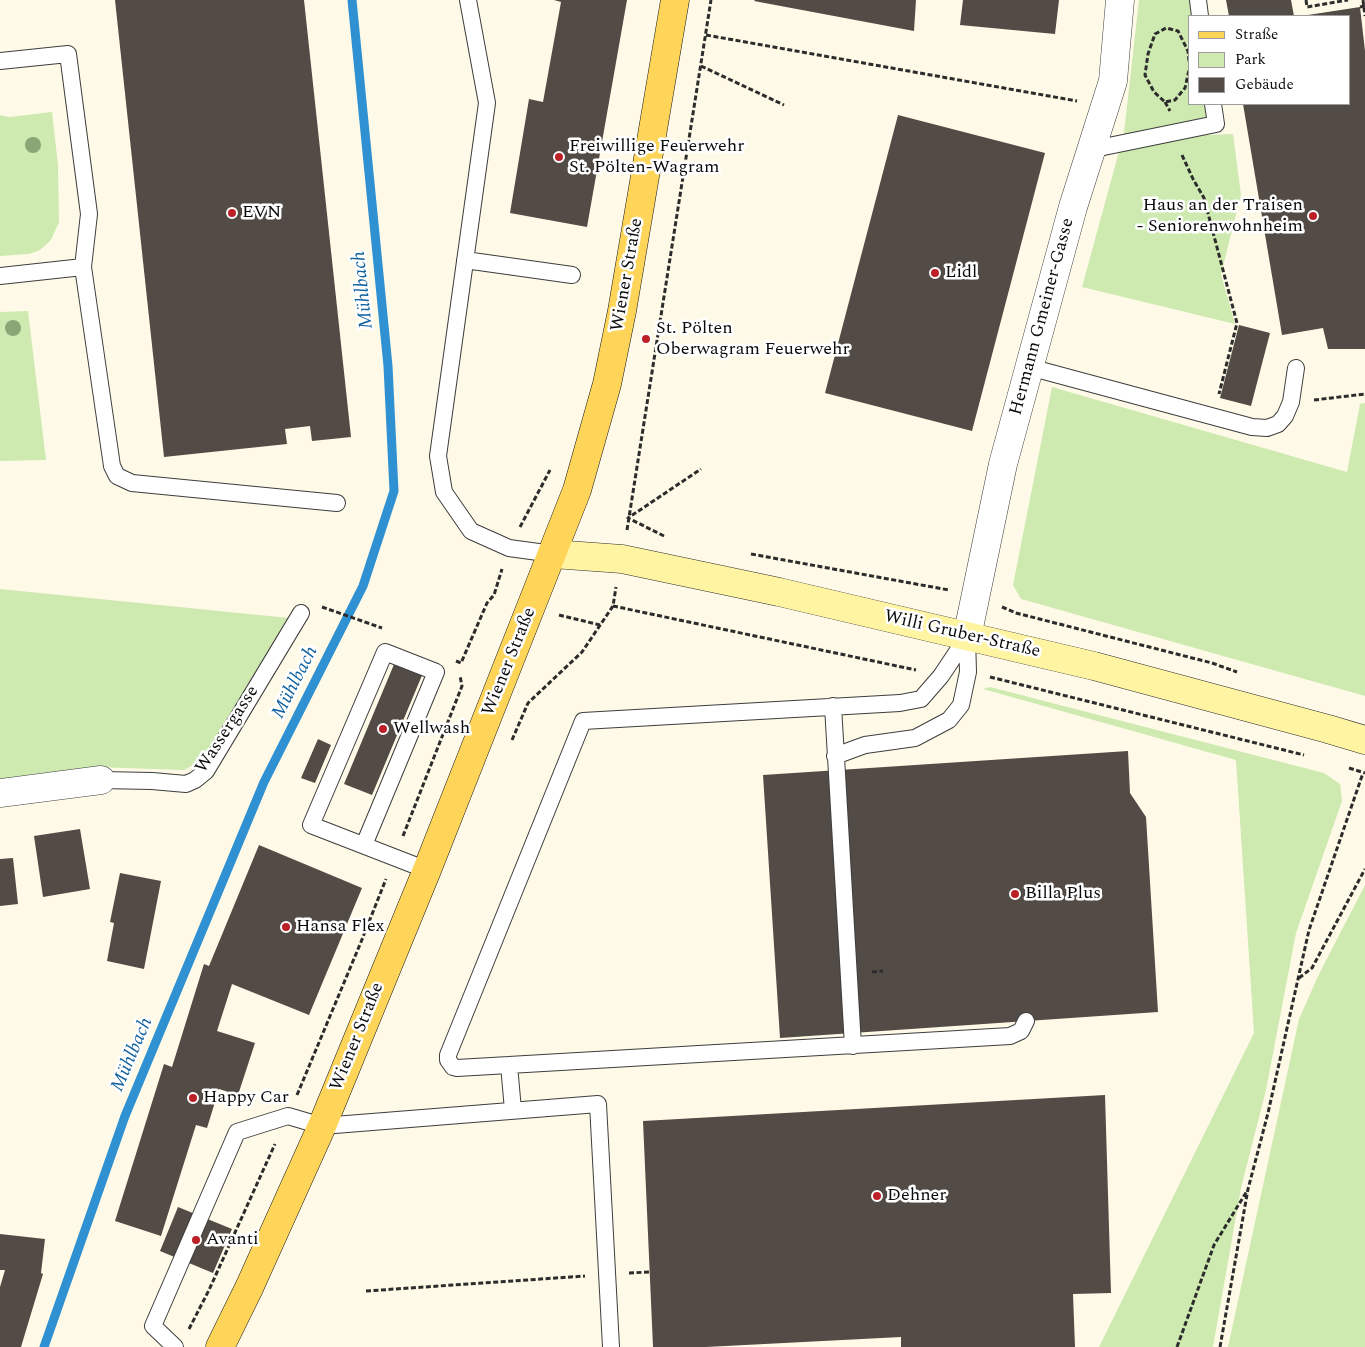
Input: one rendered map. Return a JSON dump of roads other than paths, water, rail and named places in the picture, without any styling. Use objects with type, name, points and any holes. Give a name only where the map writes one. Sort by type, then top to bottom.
[{"type":"main road","name":"Wiener Straße","points":[[220,1347],[249,1288],[322,1126],[427,870],[577,490],[607,384],[622,312],[675,0]]},
{"type":"street","name":"Hermann Gmeiner-Gasse","points":[[968,636],[1002,464],[1089,150],[1113,81],[1120,0]]},
{"type":"street","name":"Willi Gruber-Straße","points":[[553,554],[622,559],[750,585],[1123,673],[1328,728],[1365,740]]},
{"type":"street","name":"Wassergasse","points":[[0,793],[101,780]]},
{"type":"lane","points":[[468,0],[487,103],[438,456],[444,492],[472,531],[509,548],[553,554]]},
{"type":"lane","points":[[1198,0],[1200,15]]},
{"type":"lane","points":[[0,61],[68,54],[89,214],[83,267],[112,466],[117,476],[132,483],[337,503]]},
{"type":"lane","points":[[1089,150],[1216,124],[1213,105]]},
{"type":"lane","points":[[465,260],[572,275]]},
{"type":"lane","points":[[0,276],[83,267]]},
{"type":"lane","points":[[1029,367],[1252,427],[1267,428],[1278,424],[1285,416],[1291,402],[1296,368]]},
{"type":"lane","name":"Wassergasse","points":[[101,780],[186,784],[195,780],[206,771],[301,613]]},
{"type":"lane","points":[[968,636],[941,676],[921,699],[900,704],[833,706],[583,721],[448,1056],[449,1063],[456,1068],[1010,1036],[1021,1031],[1026,1021]]},
{"type":"lane","points":[[835,756],[865,745],[915,738],[949,720],[961,705],[968,672],[968,636]]},
{"type":"lane","points":[[364,845],[436,672],[385,652],[311,825],[427,870]]},
{"type":"lane","points":[[833,706],[853,1046]]},
{"type":"lane","points":[[509,1065],[513,1110]]},
{"type":"lane","points":[[175,1347],[153,1326],[237,1132],[288,1116],[322,1126],[598,1104],[611,1347]]},
{"type":"waterway","name":"Mühlbach","points":[[44,1347],[125,1116],[264,782],[363,586],[394,491],[388,366],[352,0]]},
{"type":"place","name":"Freiwillige Feuerwehr St. Pölten-Wagram","points":[[559,157]]},
{"type":"place","name":"EVN","points":[[232,213]]},
{"type":"place","name":"Haus an der Traisen - Seniorenwohnheim","points":[[1313,216]]},
{"type":"place","name":"Lidl","points":[[935,273]]},
{"type":"place","name":"St. Pölten Oberwagram Feuerwehr","points":[[646,339]]},
{"type":"place","name":"Wellwash","points":[[383,729]]},
{"type":"place","name":"Billa Plus","points":[[1015,894]]},
{"type":"place","name":"Hansa Flex","points":[[286,927]]},
{"type":"place","name":"Happy Car","points":[[193,1098]]},
{"type":"place","name":"Dehner","points":[[877,1196]]},
{"type":"place","name":"Avanti","points":[[196,1240]]}]
